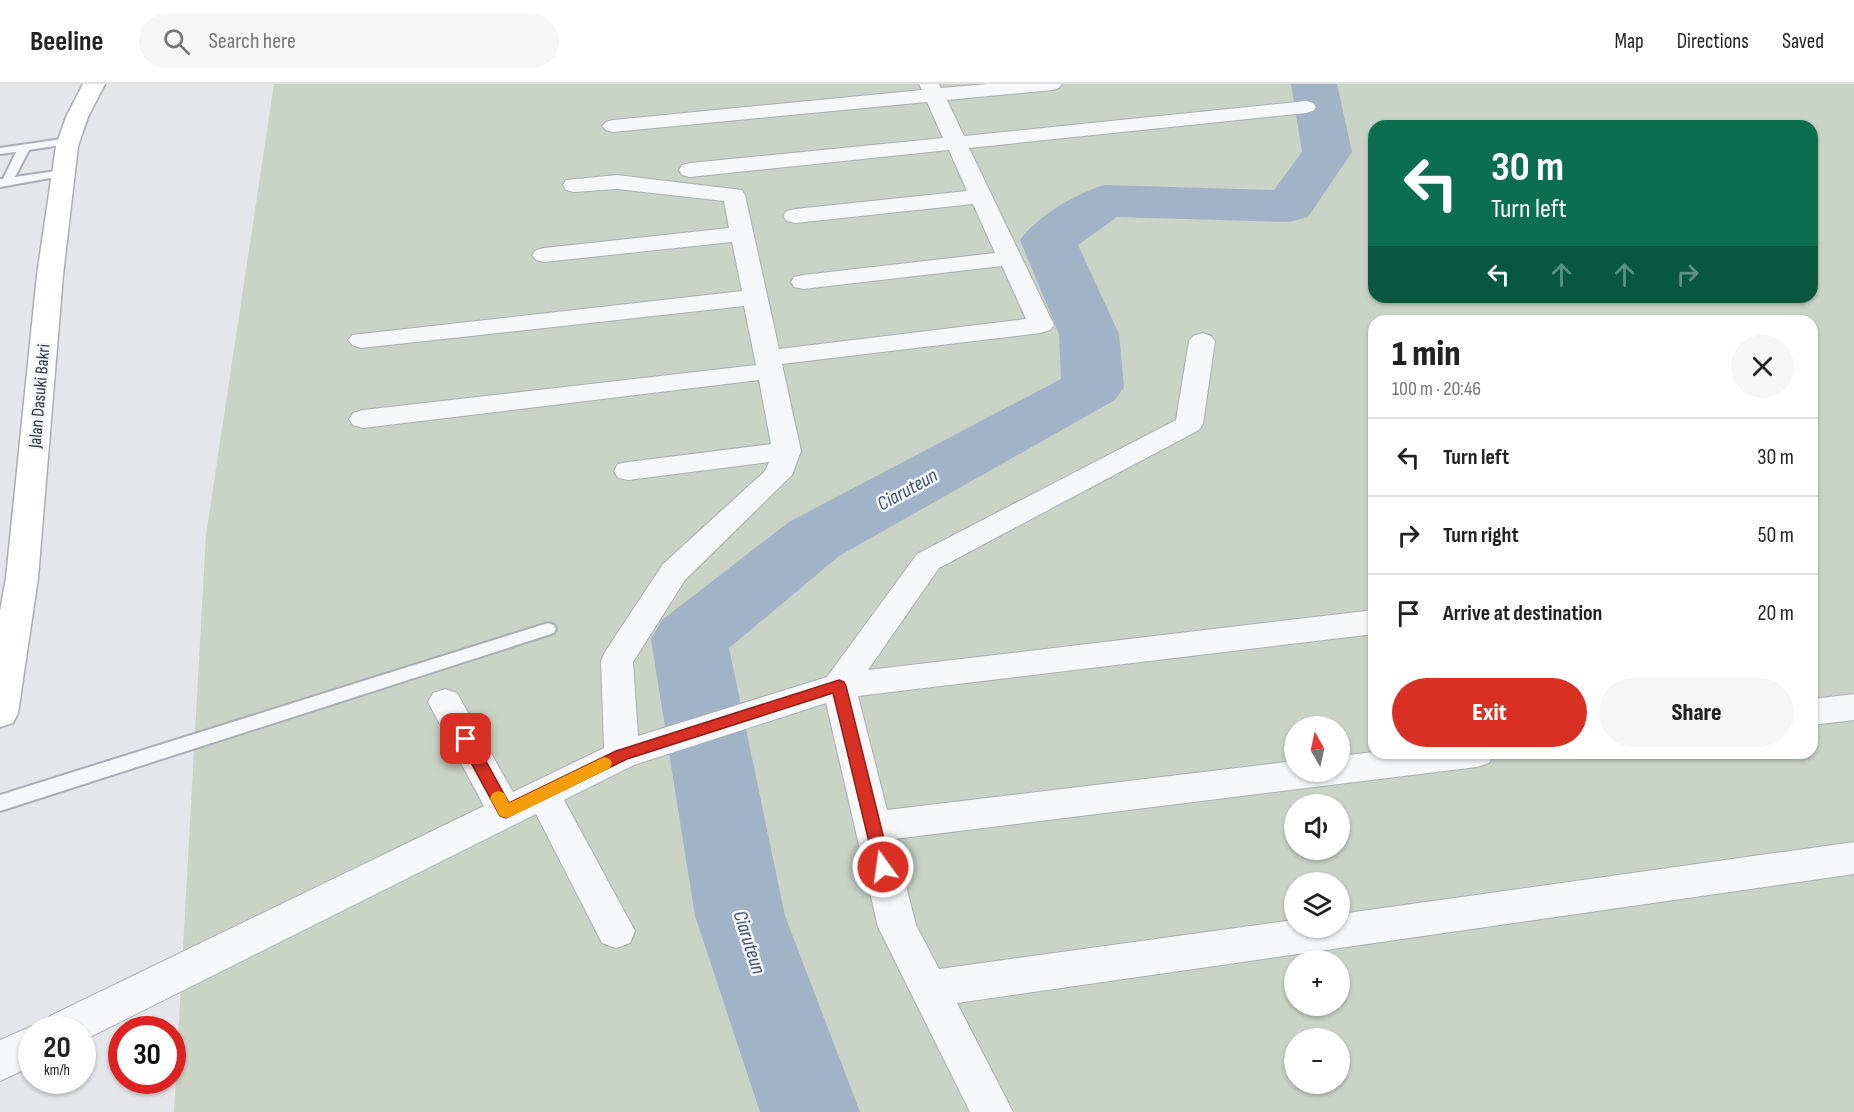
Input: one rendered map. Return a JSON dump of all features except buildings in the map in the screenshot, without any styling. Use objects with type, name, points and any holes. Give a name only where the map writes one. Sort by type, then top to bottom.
[{"type":"main road","name":"Jalan Dasuki Bakri","points":[[0,712],[22,578],[50,275],[63,173],[69,141],[77,117],[94,84]]},
{"type":"street","points":[[613,126],[932,90],[1052,84]]},
{"type":"street","points":[[363,418],[1041,325],[932,90]]},
{"type":"street","points":[[690,170],[1306,107],[1293,92]]},
{"type":"street","points":[[574,185],[617,182],[734,195],[786,451],[778,475],[674,572],[617,661],[622,755]]},
{"type":"street","points":[[795,216],[982,196]]},
{"type":"street","points":[[544,255],[741,234]]},
{"type":"street","points":[[803,282],[1011,258]]},
{"type":"street","points":[[361,340],[755,297]]},
{"type":"street","points":[[824,690],[928,561],[1189,424],[1202,341]]},
{"type":"street","points":[[628,471],[786,451]]},
{"type":"street","points":[[90,1016],[622,755],[824,690],[1368,623]]},
{"type":"street","points":[[824,690],[873,827],[897,927],[992,1112]]},
{"type":"street","points":[[446,702],[506,812]]},
{"type":"street","points":[[1818,711],[1854,706]]},
{"type":"street","points":[[1350,769],[1429,759]]},
{"type":"street","points":[[873,827],[1284,777]]},
{"type":"street","points":[[543,794],[616,931]]},
{"type":"street","points":[[929,988],[1854,858]]},
{"type":"street","points":[[0,1061],[18,1052]]},
{"type":"lane","points":[[0,151],[69,141]]},
{"type":"lane","points":[[4,182],[24,148]]},
{"type":"lane","points":[[4,182],[63,173]]},
{"type":"lane","points":[[0,803],[548,629]]},
{"type":"shaded area","points":[[274,84],[1854,84],[1854,1112],[174,1112],[175,1094],[186,1094],[186,1016],[179,1016],[206,535]]},
{"type":"waterway","name":"Ciaruteun","points":[[810,1112],[740,916],[689,639],[814,539],[1093,387],[1089,334],[1048,240],[1105,201],[1289,206],[1327,152],[1314,84]]},
{"type":"slow traffic","points":[[498,798],[506,812],[604,763]]},
{"type":"route","points":[[466,739],[506,812],[622,755],[839,686],[883,867]]}]
